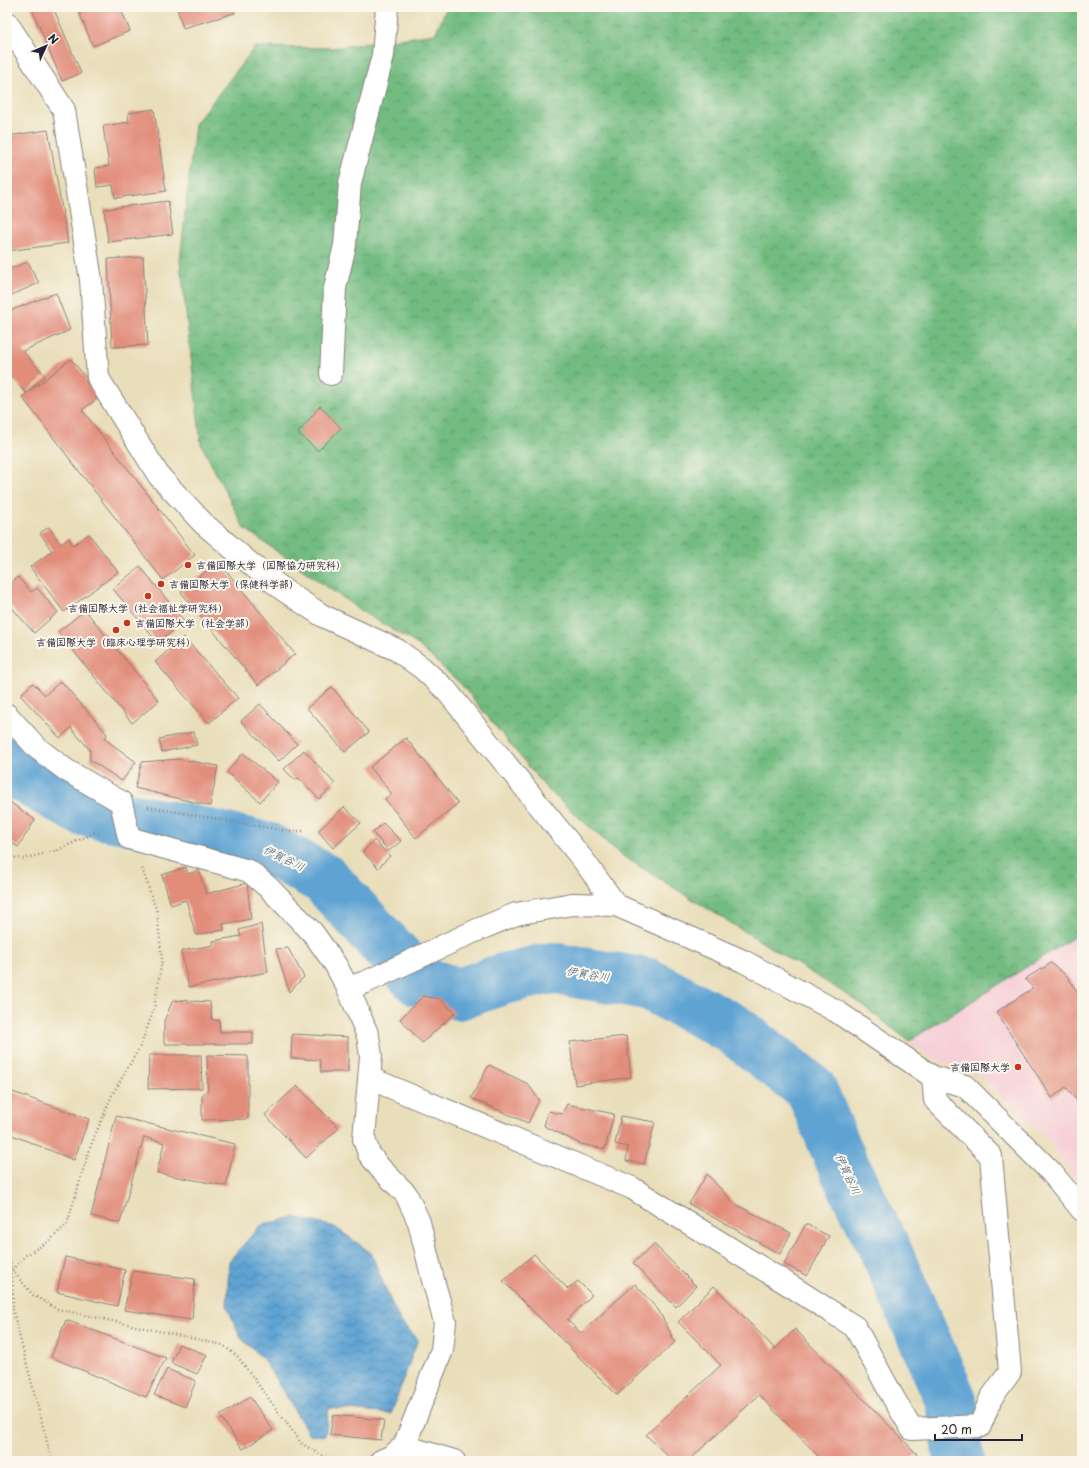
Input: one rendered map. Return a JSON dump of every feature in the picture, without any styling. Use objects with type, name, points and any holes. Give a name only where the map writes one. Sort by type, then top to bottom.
[{"type":"street","points":[[331,374],[335,288],[345,245],[350,183],[383,55],[387,7]]},
{"type":"street","points":[[7,23],[64,110],[91,280],[98,378],[159,476],[204,524],[285,592],[323,616],[397,650],[422,668],[446,690],[584,861],[616,905]]},
{"type":"street","points":[[7,716],[37,748],[66,770],[121,802],[129,838],[249,872],[269,888],[313,933],[335,964],[357,985],[360,1014],[368,1036],[371,1056],[364,1139],[369,1154],[380,1168],[406,1194],[419,1222],[445,1322],[442,1350],[404,1446],[392,1456],[381,1461]]},
{"type":"street","points":[[357,985],[516,914],[572,904],[616,905],[743,961],[829,1007],[933,1077],[965,1086],[1052,1172],[1082,1210]]},
{"type":"street","points":[[369,1078],[632,1188],[855,1327],[894,1399],[912,1428],[980,1426],[991,1398],[1010,1372],[991,1156],[935,1100],[933,1077]]},
{"type":"street","points":[[404,1446],[454,1461]]},
{"type":"path","points":[[121,802],[286,832],[305,831]]},
{"type":"path","points":[[7,856],[23,859],[44,854],[58,850],[94,833],[129,838],[137,855],[157,912],[162,960],[154,1009],[142,1045],[112,1095],[89,1150],[67,1224],[48,1242],[26,1255],[12,1270]]},
{"type":"path","points":[[7,1247],[12,1270],[13,1311],[52,1461]]},
{"type":"path","points":[[12,1270],[33,1295],[57,1309],[223,1345],[238,1357],[302,1444],[325,1457],[356,1461]]},
{"type":"shaded area","name":"吉備国際大学","points":[[1082,932],[1082,1190],[1049,1140],[978,1074],[930,1059],[909,1041]]},
{"type":"green space","points":[[447,7],[1082,7],[1082,932],[909,1041],[857,1001],[621,855],[546,788],[461,684],[417,644],[364,613],[244,528],[201,444],[180,261],[195,124],[255,47],[333,48],[435,34]]},
{"type":"water","points":[[294,1217],[335,1227],[371,1253],[400,1321],[418,1339],[391,1414],[329,1408],[325,1436],[309,1434],[263,1359],[241,1338],[227,1306],[229,1261],[260,1226]]},
{"type":"building","points":[[31,7],[53,7],[81,73],[62,81]]},
{"type":"building","points":[[77,7],[120,7],[130,31],[93,46]]},
{"type":"building","points":[[233,7],[235,13],[183,28],[177,8]]},
{"type":"building","points":[[154,109],[166,191],[115,198],[113,185],[97,187],[95,168],[109,166],[103,126],[129,122],[128,113]]},
{"type":"building","points":[[48,130],[68,243],[7,251],[7,136]]},
{"type":"building","points":[[168,201],[173,234],[108,242],[104,209]]},
{"type":"building","points":[[143,257],[148,345],[112,347],[108,259]]},
{"type":"building","points":[[28,262],[39,283],[7,297],[7,270]]},
{"type":"building","points":[[56,293],[70,330],[23,351],[45,376],[26,393],[7,372],[7,312]]},
{"type":"building","points":[[71,359],[87,379],[85,380],[98,398],[82,410],[195,555],[163,580],[22,397]]},
{"type":"building","points":[[320,406],[341,428],[318,451],[298,433]]},
{"type":"building","points":[[49,527],[61,544],[69,538],[73,545],[89,534],[118,572],[64,612],[30,567],[52,551],[40,533]]},
{"type":"building","points":[[218,561],[295,654],[258,685],[181,592]]},
{"type":"building","points":[[140,566],[184,621],[158,643],[113,589]]},
{"type":"building","points":[[18,577],[31,592],[37,588],[58,612],[34,633],[7,602],[7,587]]},
{"type":"building","points":[[85,610],[159,701],[132,723],[58,632]]},
{"type":"building","points":[[184,637],[238,698],[209,723],[155,662]]},
{"type":"building","points":[[61,681],[107,734],[105,739],[136,762],[122,781],[90,760],[90,750],[71,728],[60,738],[20,695],[33,683],[45,695]]},
{"type":"building","points":[[332,687],[369,732],[345,752],[307,708]]},
{"type":"building","points":[[260,704],[297,744],[279,761],[241,721]]},
{"type":"building","points":[[194,732],[197,745],[162,752],[159,739]]},
{"type":"building","points":[[406,738],[458,803],[416,838],[385,799],[392,794],[370,767]]},
{"type":"building","points":[[304,750],[335,784],[319,799],[299,778],[295,780],[284,769]]},
{"type":"building","points":[[243,753],[278,782],[260,802],[227,772]]},
{"type":"building","points":[[179,759],[218,766],[210,806],[135,788],[142,762]]},
{"type":"building","points":[[7,800],[35,820],[18,847],[7,840]]},
{"type":"building","points":[[344,807],[361,823],[333,848],[318,831]]},
{"type":"building","points":[[383,823],[401,841],[389,851],[373,833]]},
{"type":"building","points":[[374,840],[390,856],[378,868],[363,852]]},
{"type":"building","points":[[186,867],[188,874],[199,870],[206,894],[247,883],[251,919],[223,924],[224,930],[196,935],[186,900],[171,905],[162,875]]},
{"type":"building","points":[[261,924],[268,972],[189,987],[181,951],[214,945],[213,941],[241,936],[239,930]]},
{"type":"building","points":[[288,948],[304,977],[289,992],[276,949]]},
{"type":"building","points":[[1051,963],[1068,977],[1082,1000],[1082,1102],[1080,1104],[1066,1087],[1052,1098],[996,1012],[1033,988],[1025,979]]},
{"type":"building","points":[[423,996],[440,999],[455,1013],[422,1043],[400,1019]]},
{"type":"building","points":[[173,1000],[210,1002],[212,1020],[219,1020],[220,1032],[253,1032],[253,1044],[164,1044],[164,1021]]},
{"type":"building","points":[[292,1034],[348,1037],[348,1072],[321,1072],[320,1060],[291,1058]]},
{"type":"building","points":[[626,1036],[631,1077],[575,1085],[570,1042]]},
{"type":"building","points":[[149,1055],[201,1055],[202,1088],[148,1089]]},
{"type":"building","points":[[207,1055],[248,1056],[248,1119],[202,1120],[202,1095],[208,1090]]},
{"type":"building","points":[[489,1065],[528,1084],[539,1100],[528,1123],[471,1098]]},
{"type":"building","points":[[297,1086],[339,1128],[306,1158],[265,1115]]},
{"type":"building","points":[[7,1090],[89,1119],[74,1160],[7,1133]]},
{"type":"building","points":[[567,1104],[614,1114],[605,1149],[581,1144],[544,1126],[548,1111],[562,1114]]},
{"type":"building","points":[[116,1116],[235,1144],[226,1186],[157,1173],[164,1143],[144,1137],[120,1223],[91,1216]]},
{"type":"building","points":[[621,1116],[655,1122],[644,1164],[626,1161],[628,1147],[615,1144]]},
{"type":"building","points":[[707,1174],[735,1204],[791,1233],[780,1254],[689,1204]]},
{"type":"building","points":[[806,1224],[829,1236],[807,1276],[784,1264]]},
{"type":"building","points":[[654,1244],[696,1286],[676,1307],[633,1263]]},
{"type":"building","points":[[534,1254],[568,1289],[578,1281],[592,1295],[567,1320],[581,1333],[635,1284],[659,1311],[675,1342],[617,1395],[503,1281]]},
{"type":"building","points":[[65,1257],[125,1270],[117,1306],[57,1292]]},
{"type":"building","points":[[133,1271],[195,1279],[192,1320],[124,1310]]},
{"type":"building","points":[[714,1286],[775,1349],[795,1329],[917,1454],[909,1461],[823,1461],[759,1395],[688,1461],[673,1461],[646,1435],[721,1365],[678,1322]]},
{"type":"building","points":[[66,1320],[166,1358],[146,1397],[51,1357]]},
{"type":"building","points":[[179,1344],[207,1355],[197,1374],[171,1363]]},
{"type":"building","points":[[167,1369],[196,1381],[185,1407],[154,1395]]},
{"type":"building","points":[[250,1397],[273,1430],[243,1449],[220,1416]]},
{"type":"building","points":[[333,1415],[384,1420],[381,1440],[330,1435]]},
{"type":"waterway","name":"伊賀谷川","points":[[7,763],[17,774],[82,810],[192,831],[267,848],[324,879],[419,981],[459,994],[503,979],[551,968],[648,984],[733,1029],[811,1089],[843,1165],[884,1247],[951,1400],[959,1461]]},
{"type":"place","name":"吉備国際大学（国際協力研究科）","points":[[188,565]]},
{"type":"place","name":"吉備国際大学（保健科学部）","points":[[161,584]]},
{"type":"place","name":"吉備国際大学（社会福祉学研究科）","points":[[148,596]]},
{"type":"place","name":"吉備国際大学（社会学部）","points":[[127,623]]},
{"type":"place","name":"吉備国際大学（臨床心理学研究科）","points":[[116,630]]},
{"type":"place","name":"吉備国際大学","points":[[1018,1067]]}]
